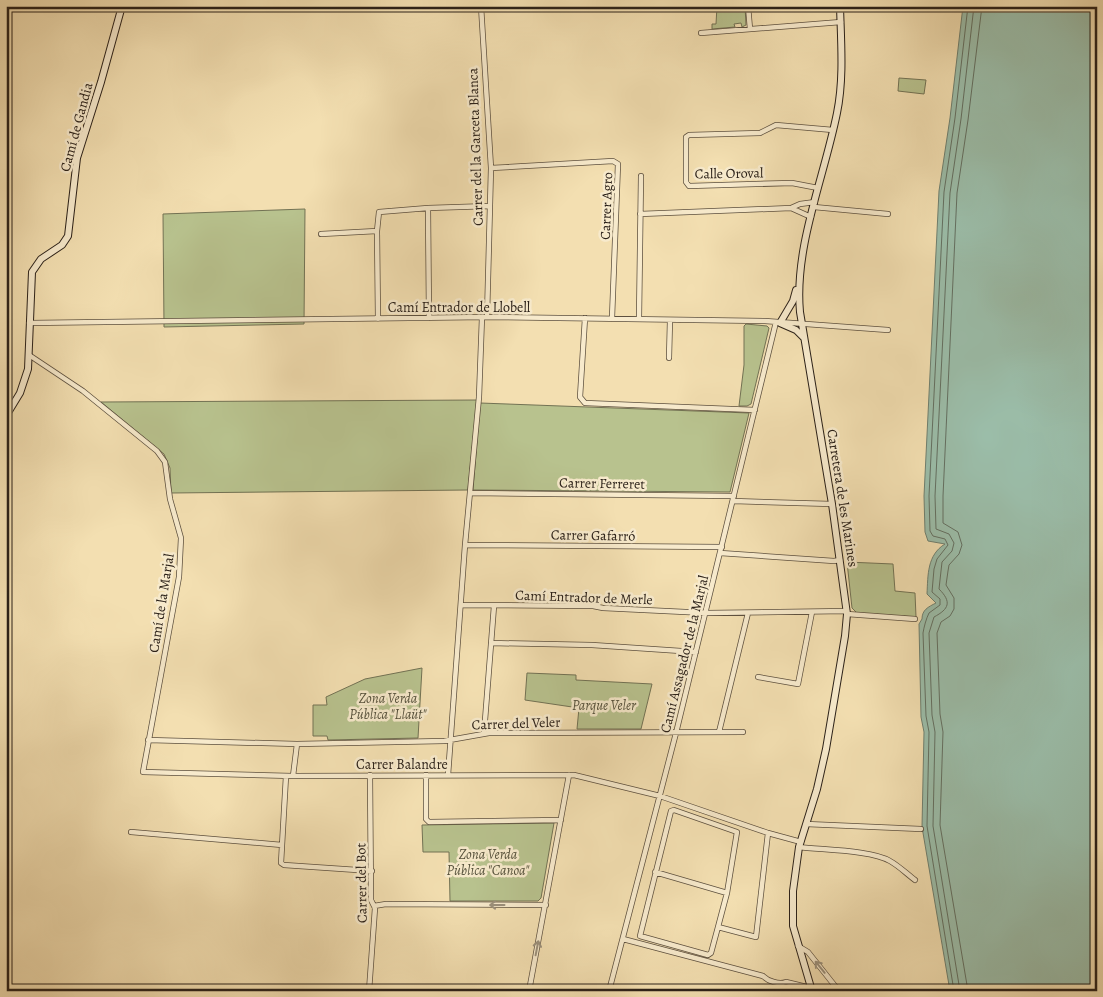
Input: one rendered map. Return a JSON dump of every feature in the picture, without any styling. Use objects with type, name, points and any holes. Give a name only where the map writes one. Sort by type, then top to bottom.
[{"type":"main road","name":"Camí de Gandia","points":[[6,416],[24,385],[29,355],[30,283],[33,269],[41,259],[62,245],[68,236],[77,158],[102,82],[122,6]]},
{"type":"main road","name":"Carretera de les Marines","points":[[812,989],[793,926],[792,905],[800,844],[826,749],[845,636],[847,612],[832,504],[804,339],[799,283],[801,262],[838,106],[840,85],[840,6]]},
{"type":"main road","points":[[799,283],[793,301],[778,323],[796,330],[804,339]]},
{"type":"street","name":"Carrer del la Garceta Blanca","points":[[448,775],[465,545],[479,398],[490,206],[491,168],[481,6]]},
{"type":"street","points":[[748,6],[750,28]]},
{"type":"street","points":[[702,33],[841,22]]},
{"type":"street","name":"Calle Oroval","points":[[818,188],[792,183],[689,186],[686,182],[686,136],[760,133],[776,125],[833,130]]},
{"type":"street","name":"Carrer Agro","points":[[491,168],[613,161],[618,164],[612,318]]},
{"type":"street","points":[[639,319],[641,176]]},
{"type":"street","points":[[640,214],[791,208],[800,204],[888,214]]},
{"type":"street","points":[[378,319],[377,215],[381,210],[490,206]]},
{"type":"street","points":[[428,208],[430,318]]},
{"type":"street","points":[[791,208],[811,217]]},
{"type":"street","points":[[321,234],[377,231]]},
{"type":"street","name":"Camí Entrador de Llobell","points":[[29,323],[484,317],[612,318],[802,324],[888,330]]},
{"type":"street","points":[[585,318],[580,397],[584,403],[755,410]]},
{"type":"street","points":[[669,358],[670,320]]},
{"type":"street","name":"Camí Assagador de la Marjal","points":[[610,991],[778,323]]},
{"type":"street","name":"Camí de la Marjal","points":[[29,355],[83,390],[157,451],[165,462],[171,504],[181,538],[179,577],[143,772]]},
{"type":"street","name":"Carrer Ferreret","points":[[471,493],[733,498],[832,504]]},
{"type":"street","name":"Carrer Gafarró","points":[[465,545],[722,547]]},
{"type":"street","points":[[720,553],[840,560]]},
{"type":"street","name":"Camí Entrador de Merle","points":[[462,605],[593,606],[706,613],[847,612],[915,619]]},
{"type":"street","points":[[484,733],[494,606]]},
{"type":"street","points":[[758,677],[798,684],[812,612]]},
{"type":"street","points":[[719,732],[748,613]]},
{"type":"street","points":[[491,644],[587,645],[696,652]]},
{"type":"street","name":"Carrer del Veler","points":[[148,740],[296,744],[450,740],[484,733],[743,732]]},
{"type":"street","points":[[293,776],[296,744]]},
{"type":"street","name":"Carrer Balandre","points":[[143,772],[286,776],[569,775],[660,796],[800,844],[880,857],[890,861],[915,880]]},
{"type":"street","points":[[426,775],[426,819],[429,822],[561,820]]},
{"type":"street","points":[[529,991],[569,775]]},
{"type":"street","points":[[286,776],[281,863],[284,865],[372,871]]},
{"type":"street","name":"Carrer del Bot","points":[[369,991],[374,906],[371,900],[370,776]]},
{"type":"street","points":[[674,810],[737,832],[727,892],[711,953],[708,955],[641,937],[640,934],[655,872],[671,811],[674,810]]},
{"type":"street","points":[[806,824],[921,829]]},
{"type":"street","points":[[131,832],[282,845]]},
{"type":"street","points":[[718,927],[756,937],[768,833]]},
{"type":"street","points":[[655,872],[727,892]]},
{"type":"street","points":[[374,906],[386,904],[546,905]]},
{"type":"street","points":[[623,939],[763,976],[767,980],[786,982],[812,989]]},
{"type":"street","points":[[798,945],[808,952],[839,991]]},
{"type":"green space","points":[[717,6],[745,6],[746,25],[742,27],[741,23],[734,24],[735,27],[712,29],[712,24],[716,24]]},
{"type":"green space","points":[[899,78],[926,80],[924,94],[898,91]]},
{"type":"green space","points":[[305,209],[304,324],[164,327],[163,214]]},
{"type":"green space","points":[[746,324],[767,326],[769,328],[751,404],[739,406],[744,365],[744,326]]},
{"type":"green space","points":[[477,400],[468,490],[171,493],[170,468],[164,454],[101,402]]},
{"type":"green space","points":[[480,403],[749,413],[730,492],[473,490]]},
{"type":"green space","points":[[847,562],[893,564],[895,591],[915,593],[916,617],[857,613],[852,608]]},
{"type":"green space","name":"Zona Verda Pública \"Llaüt\"","points":[[422,668],[418,738],[328,740],[327,736],[313,736],[313,705],[327,705],[326,697],[365,679]]},
{"type":"green space","name":"Parque Veler","points":[[527,673],[576,675],[576,680],[652,684],[641,729],[577,729],[579,708],[525,700]]},
{"type":"green space","name":"Zona Verda Pública \"Canoa\"","points":[[554,823],[541,898],[538,901],[450,901],[449,852],[423,852],[422,825]]},
{"type":"water","points":[[963,6],[1097,6],[1097,991],[950,991],[922,827],[924,732],[921,717],[919,624],[924,611],[936,603],[927,594],[928,573],[935,554],[945,544],[928,541],[925,532],[924,496],[939,191],[950,118]]}]
